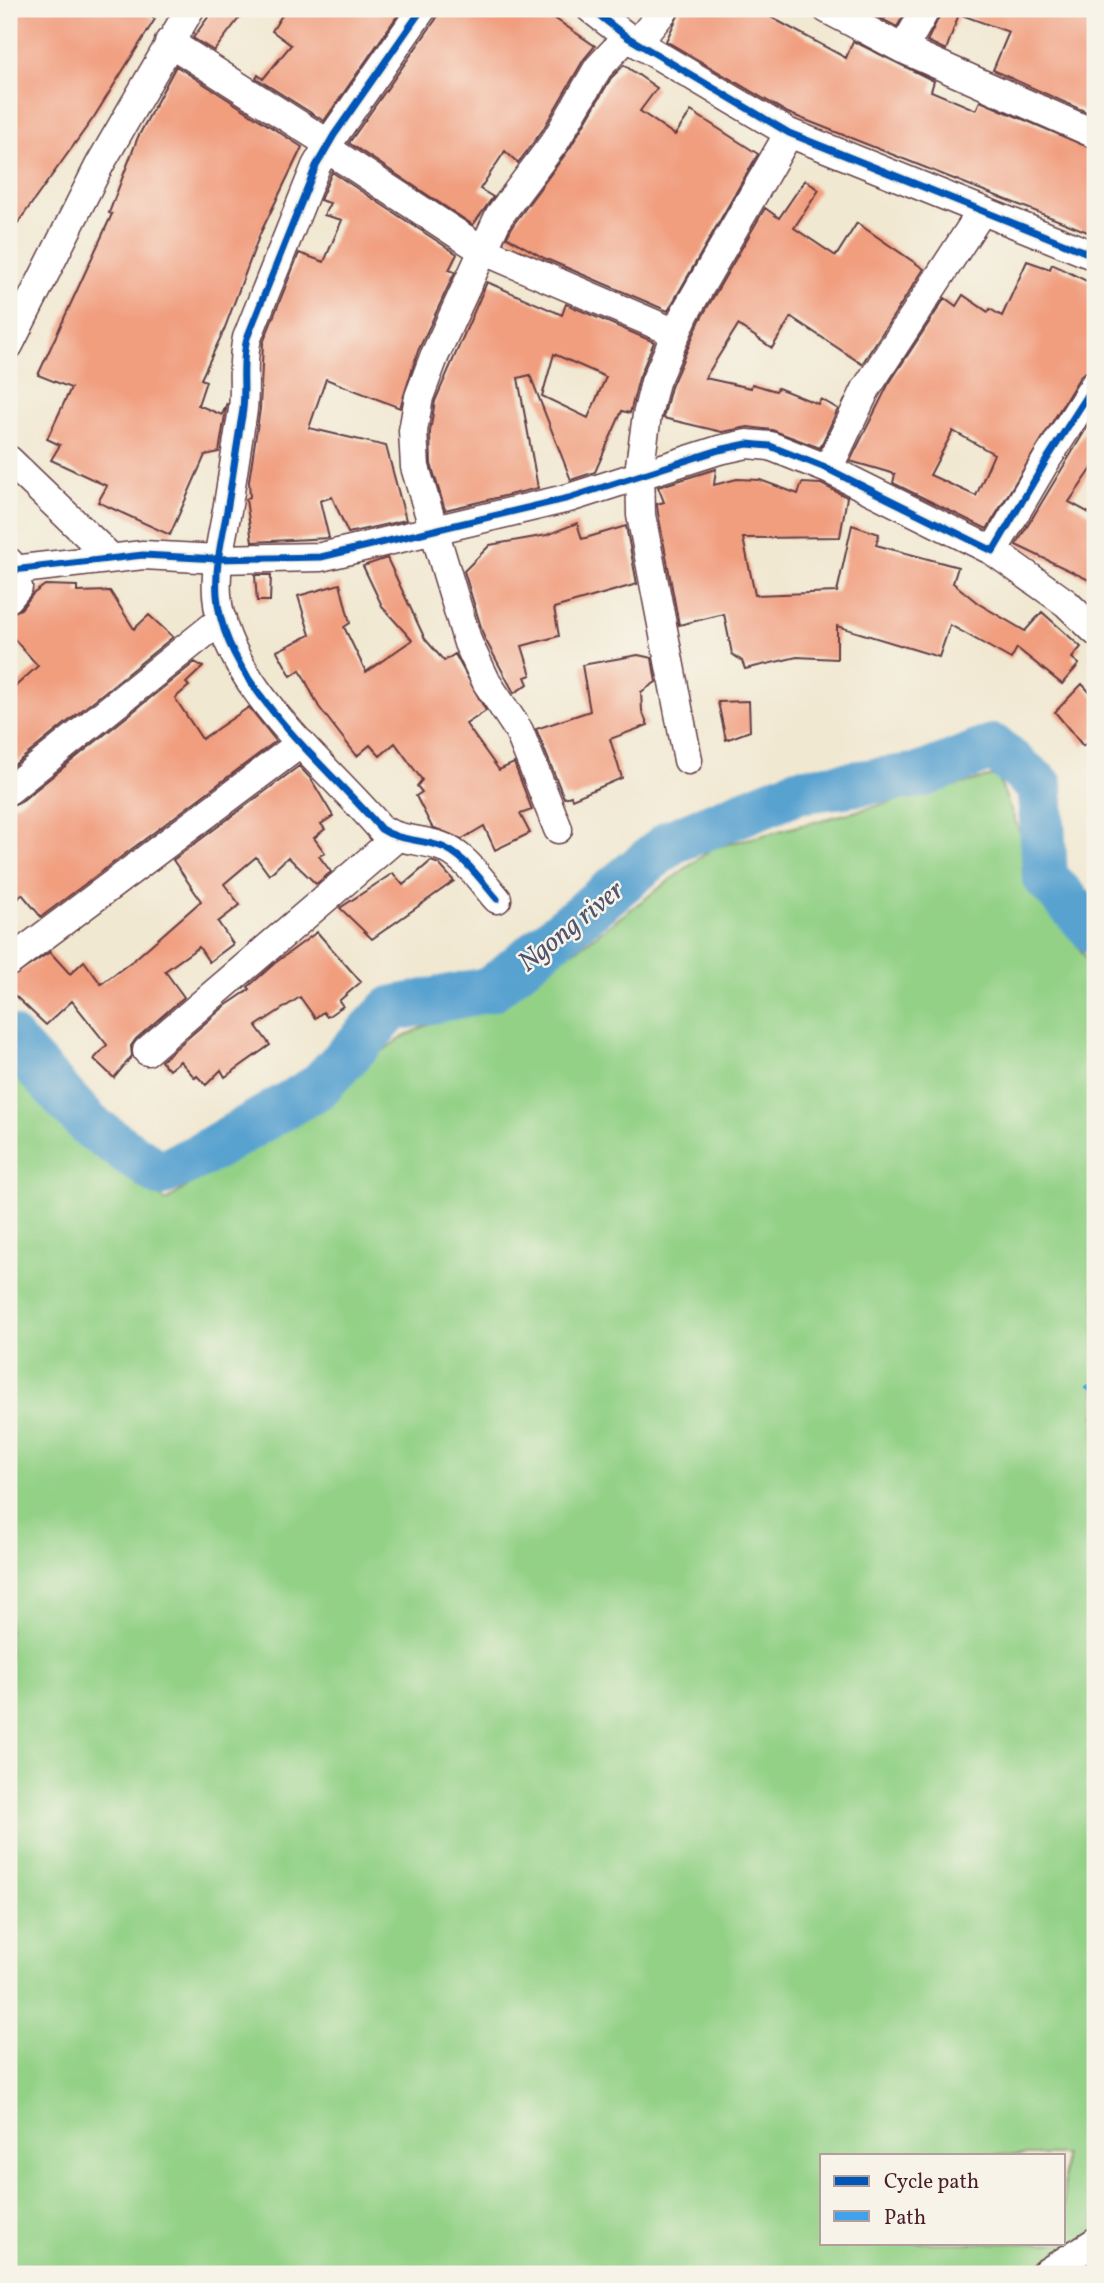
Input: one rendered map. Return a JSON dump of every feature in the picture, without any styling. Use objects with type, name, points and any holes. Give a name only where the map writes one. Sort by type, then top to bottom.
[{"type":"street","points":[[422,9],[316,166],[247,338],[241,367],[243,413],[219,559],[217,594],[222,619],[247,677],[301,743],[381,829],[397,837],[440,846],[452,852],[497,899]]},
{"type":"street","points":[[591,9],[632,40],[789,133],[1095,256]]},
{"type":"street","points":[[558,829],[519,731],[487,683],[468,643],[415,467],[415,420],[419,397],[434,357],[499,216],[556,141],[585,87],[665,9]]},
{"type":"street","points":[[827,9],[903,49],[1095,134]]},
{"type":"street","points":[[903,49],[926,9]]},
{"type":"street","points":[[9,345],[175,21],[328,146],[482,250],[676,333]]},
{"type":"street","points":[[688,760],[643,526],[640,477],[655,382],[676,333],[789,133]]},
{"type":"street","points":[[828,469],[866,389],[982,211]]},
{"type":"street","points":[[993,551],[1040,470],[1095,384]]},
{"type":"street","points":[[9,598],[18,587],[11,566],[161,555],[219,559],[321,557],[569,498],[719,450],[747,444],[770,446],[828,469],[993,551],[1066,603],[1095,631]]},
{"type":"street","points":[[9,460],[111,558]]},
{"type":"street","points":[[9,789],[222,619]]},
{"type":"street","points":[[9,962],[301,743]]},
{"type":"street","points":[[147,1051],[397,837]]},
{"type":"street","points":[[1044,2274],[1095,2242]]},
{"type":"green space","points":[[997,775],[1048,903],[1095,971],[1095,2274],[9,2274],[9,1073],[166,1201],[401,1038],[579,948],[713,848]]},
{"type":"building","points":[[9,9],[139,9],[155,19],[94,117],[9,235]]},
{"type":"building","points":[[214,9],[246,9],[214,51],[193,38]]},
{"type":"building","points":[[286,9],[402,9],[324,121],[256,78],[258,75],[263,79],[291,45],[272,31]]},
{"type":"building","points":[[438,9],[541,9],[595,46],[584,59],[542,131],[518,163],[505,151],[480,189],[493,197],[473,225],[349,143],[436,19]]},
{"type":"building","points":[[681,9],[756,9],[846,58],[853,41],[934,81],[931,91],[976,110],[980,101],[1095,150],[1095,220],[1090,233],[788,113],[666,41]]},
{"type":"building","points":[[867,9],[885,18],[890,9],[907,9],[897,27],[866,11]]},
{"type":"building","points":[[943,9],[1095,9],[1095,116],[993,70],[1009,32],[959,14],[946,50],[927,41]]},
{"type":"building","points":[[624,65],[657,88],[640,111],[675,135],[691,111],[758,154],[668,311],[544,258],[507,237],[570,148],[611,78]]},
{"type":"building","points":[[176,66],[302,147],[260,234],[224,330],[201,379],[206,381],[198,405],[222,415],[227,403],[219,452],[205,455],[170,535],[98,502],[107,486],[51,460],[60,445],[47,439],[71,388],[38,375],[112,214],[109,213],[138,137]]},
{"type":"building","points":[[332,172],[457,254],[449,270],[455,272],[418,351],[400,408],[326,379],[309,428],[386,446],[406,520],[348,533],[332,497],[320,501],[329,538],[252,542],[246,499],[250,497],[249,481],[260,409],[263,343],[299,253],[324,262],[342,220],[324,215],[330,203],[320,200]]},
{"type":"building","points":[[805,180],[819,190],[794,228],[836,256],[857,223],[924,269],[862,364],[791,317],[772,348],[738,325],[705,378],[751,388],[752,384],[776,391],[778,388],[818,404],[821,399],[838,409],[820,448],[772,430],[748,427],[722,432],[663,418],[671,387],[700,320],[765,208],[779,218]]},
{"type":"building","points":[[1027,261],[1050,269],[1052,264],[1095,285],[1095,367],[1081,375],[987,529],[893,483],[895,474],[850,461],[888,385],[945,298],[956,306],[963,295],[988,312],[990,309],[1002,316]],"holes":[[[953,431],[994,454],[976,496],[930,475]]]},
{"type":"building","points":[[487,282],[562,315],[566,304],[654,342],[639,378],[630,413],[622,411],[595,472],[571,480],[530,375],[518,378],[538,488],[445,510],[431,464],[430,432],[435,401]],"holes":[[[554,354],[606,377],[588,418],[542,396]]]},
{"type":"building","points":[[1095,414],[1095,464],[1069,502],[1095,516],[1095,583],[1016,545]]},
{"type":"building","points":[[716,469],[714,485],[737,479],[760,480],[798,494],[802,483],[821,484],[847,497],[840,537],[743,538],[755,595],[837,592],[852,525],[879,534],[876,545],[958,567],[953,583],[979,604],[1025,631],[1042,612],[1081,647],[1072,658],[1079,664],[1062,684],[1017,648],[1011,659],[950,625],[939,657],[837,626],[837,659],[797,657],[745,669],[742,661],[732,654],[724,614],[679,625],[658,513],[657,504],[664,502],[658,487]]},
{"type":"building","points":[[577,523],[582,539],[626,526],[637,584],[554,608],[559,636],[522,646],[531,675],[525,677],[528,684],[514,693],[484,637],[464,571],[490,545],[547,535]]},
{"type":"building","points":[[387,558],[425,639],[444,661],[455,654],[486,711],[466,724],[499,770],[514,763],[532,810],[520,814],[530,833],[495,850],[484,826],[462,839],[432,827],[416,796],[422,792],[417,786],[422,780],[395,743],[380,756],[370,745],[357,756],[319,707],[300,670],[291,676],[277,651],[310,635],[298,596],[340,584],[350,623],[344,627],[366,672],[412,640],[383,608],[363,566]]},
{"type":"building","points":[[255,575],[271,575],[270,601],[257,601]]},
{"type":"building","points":[[45,585],[77,586],[77,592],[110,591],[134,629],[149,615],[173,637],[9,769],[9,692],[38,666],[9,633],[9,614],[21,609],[33,594]]},
{"type":"building","points":[[638,655],[652,658],[656,682],[641,692],[642,711],[648,725],[610,739],[622,778],[572,799],[571,796],[564,798],[536,729],[590,711],[582,665]]},
{"type":"building","points":[[195,662],[203,667],[186,683],[189,686],[175,698],[202,739],[249,707],[276,741],[41,917],[22,894],[9,909],[9,806],[19,803]]},
{"type":"building","points":[[1082,684],[1095,698],[1095,736],[1083,746],[1055,712]]},
{"type":"building","points":[[749,701],[750,731],[726,740],[718,702]]},
{"type":"building","points":[[299,766],[311,779],[333,816],[321,824],[325,829],[314,838],[325,853],[319,856],[331,872],[316,884],[288,857],[269,875],[256,857],[224,884],[240,905],[218,922],[233,944],[209,962],[199,947],[165,971],[184,997],[136,1039],[131,1046],[132,1056],[114,1078],[94,1059],[107,1045],[72,1001],[46,1025],[9,990],[9,979],[50,952],[70,974],[84,961],[101,984],[135,959],[201,901],[173,860]]},
{"type":"building","points":[[431,861],[439,864],[454,881],[372,939],[340,908],[393,873],[403,885]]},
{"type":"building","points":[[317,932],[361,982],[339,1001],[343,1006],[327,1017],[323,1012],[315,1018],[300,997],[256,1026],[270,1045],[225,1077],[221,1070],[206,1085],[197,1076],[195,1078],[180,1061],[169,1070],[161,1061],[225,1006],[250,989],[248,987],[275,963]]},
{"type":"waterway","name":"Ngong river","points":[[9,1038],[90,1126],[160,1174],[201,1155],[318,1087],[391,1009],[491,989],[671,842],[797,791],[922,775],[993,747],[1040,786],[1045,877],[1095,932]]},
{"type":"marked path","points":[[1085,1386],[1095,1394]]},
{"type":"cycle path","points":[[422,9],[334,135],[316,166],[247,338],[243,406],[219,555],[217,595],[224,628],[238,660],[257,691],[307,750],[381,829],[395,836],[449,850],[472,869],[497,899]]},
{"type":"cycle path","points":[[591,9],[627,37],[789,133],[1095,256]]},
{"type":"cycle path","points":[[13,570],[143,555],[218,559],[321,557],[569,498],[719,450],[747,444],[770,446],[828,469],[993,551],[1095,384]]}]
